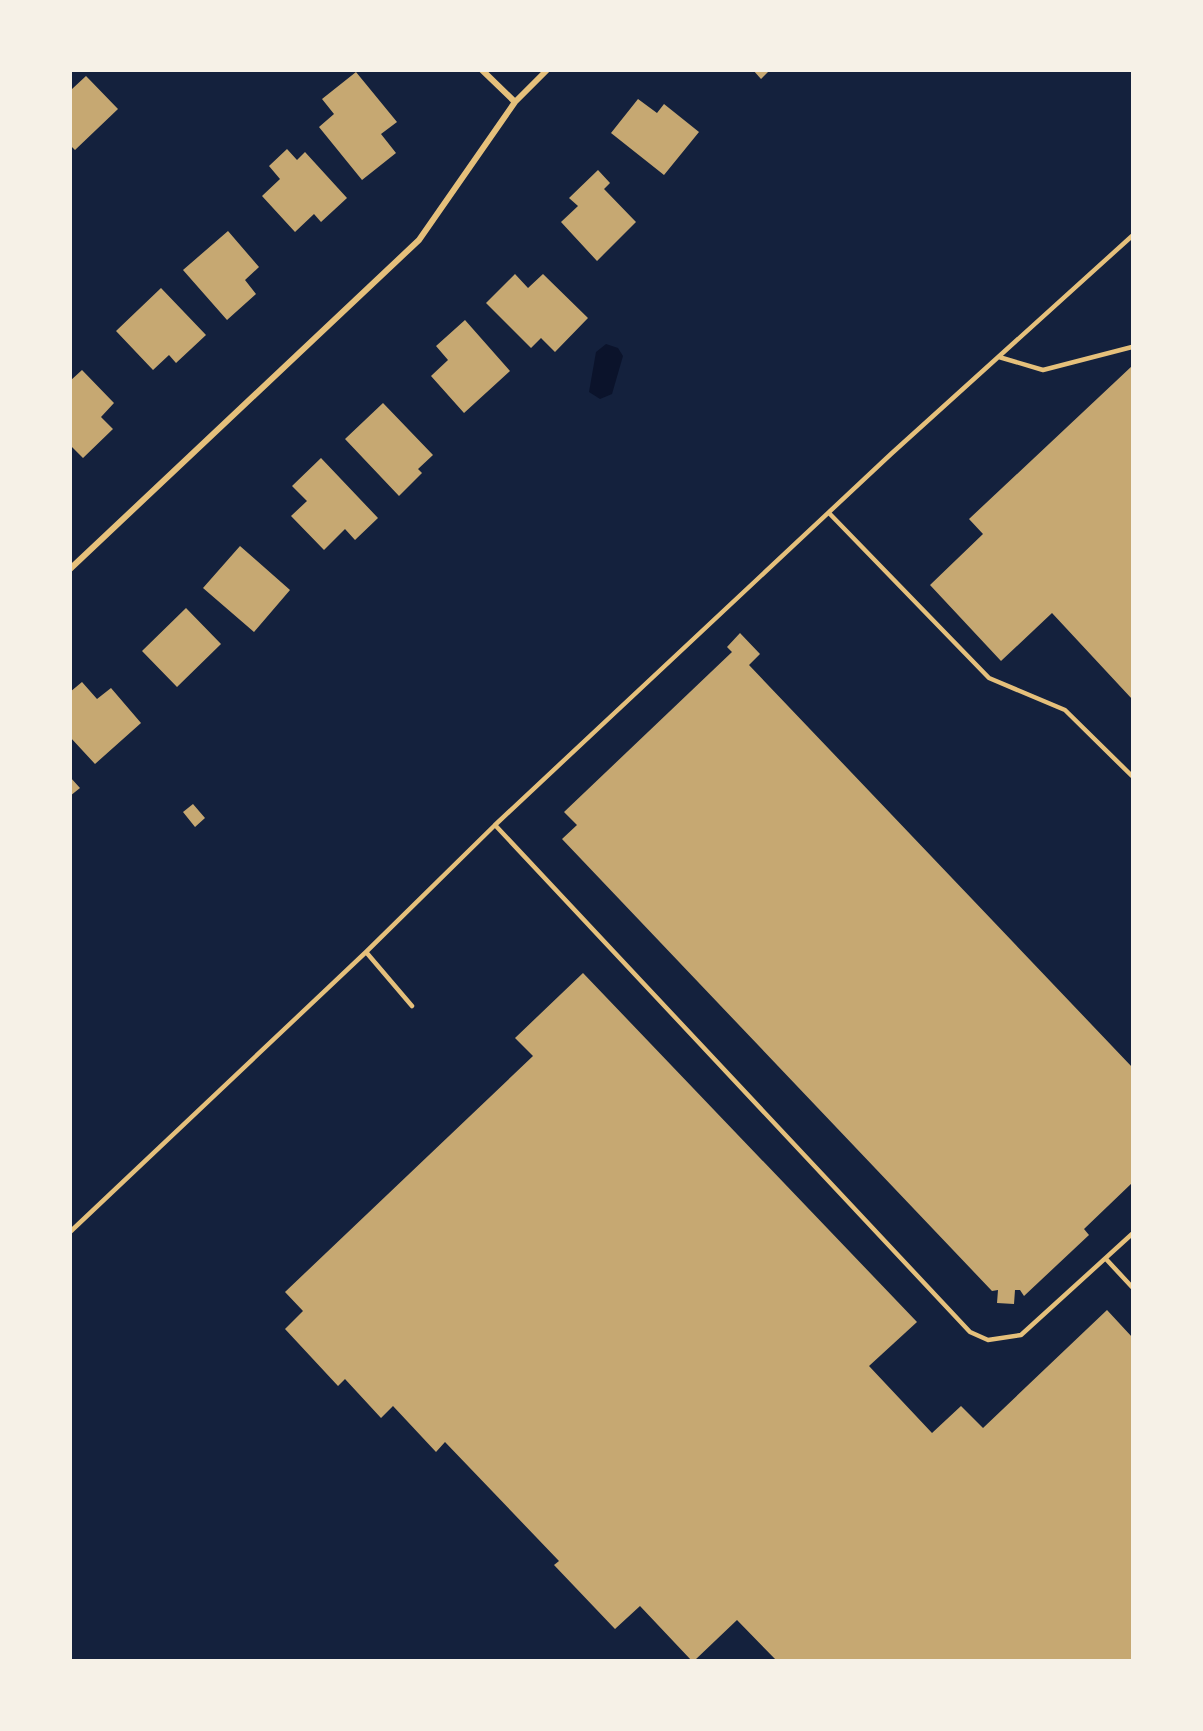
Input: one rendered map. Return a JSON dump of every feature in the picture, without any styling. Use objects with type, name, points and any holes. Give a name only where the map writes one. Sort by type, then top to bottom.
[{"type":"street","points":[[482,70],[515,102]]},
{"type":"street","points":[[70,569],[418,240],[515,102],[547,70]]},
{"type":"lane","points":[[70,1232],[366,952],[495,825],[829,513],[1132,236]]},
{"type":"lane","points":[[999,357],[1043,370],[1132,347]]},
{"type":"lane","points":[[829,513],[989,678],[1065,710],[1132,776]]},
{"type":"lane","points":[[495,825],[969,1332],[988,1341],[1021,1335],[1132,1234]]},
{"type":"lane","points":[[366,952],[412,1005]]},
{"type":"lane","points":[[1106,1260],[1132,1287]]},
{"type":"water","points":[[606,344],[618,348],[623,356],[612,394],[600,399],[589,392],[596,352]]},
{"type":"building","points":[[753,70],[770,70],[761,79]]},
{"type":"building","points":[[356,72],[397,122],[381,134],[396,153],[362,180],[319,127],[334,114],[322,99]]},
{"type":"building","points":[[86,76],[118,109],[75,150],[70,145],[70,88],[72,89]]},
{"type":"building","points":[[638,99],[657,113],[664,104],[699,132],[664,175],[611,133]]},
{"type":"building","points":[[287,149],[297,160],[305,152],[347,198],[321,222],[314,214],[295,232],[262,196],[280,179],[269,166]]},
{"type":"building","points":[[598,170],[610,183],[604,189],[636,222],[597,261],[561,222],[578,206],[569,198]]},
{"type":"building","points":[[228,231],[259,267],[245,280],[256,294],[227,320],[183,270]]},
{"type":"building","points":[[515,274],[528,288],[543,274],[588,318],[555,352],[541,338],[531,348],[486,303]]},
{"type":"building","points":[[161,288],[206,335],[176,363],[169,355],[153,370],[116,331]]},
{"type":"building","points":[[465,320],[510,371],[464,413],[431,376],[448,360],[436,346]]},
{"type":"building","points":[[1132,366],[1132,699],[1052,613],[1001,661],[930,585],[983,534],[969,519]]},
{"type":"building","points":[[82,370],[114,403],[101,417],[113,429],[83,458],[70,445],[70,381]]},
{"type":"building","points":[[383,403],[433,455],[418,469],[422,473],[399,496],[345,439]]},
{"type":"building","points":[[321,458],[378,518],[355,540],[345,529],[324,550],[291,516],[307,501],[292,486]]},
{"type":"building","points":[[240,546],[290,590],[254,632],[203,588]]},
{"type":"building","points":[[186,608],[221,644],[177,687],[142,651]]},
{"type":"building","points":[[740,633],[760,654],[749,665],[1132,1067],[1132,1183],[1084,1229],[1089,1235],[1024,1296],[1020,1290],[1015,1290],[1014,1304],[997,1303],[998,1290],[992,1291],[562,839],[577,825],[564,812],[732,652],[727,647]]},
{"type":"building","points":[[82,682],[97,699],[111,688],[141,723],[95,764],[70,737],[70,692]]},
{"type":"building","points":[[70,777],[80,788],[70,796]]},
{"type":"building","points":[[193,804],[205,818],[195,827],[183,812]]},
{"type":"building","points":[[583,973],[917,1322],[869,1366],[932,1433],[961,1406],[983,1428],[1107,1310],[1132,1337],[1132,1660],[776,1660],[737,1620],[695,1660],[691,1660],[640,1606],[615,1629],[554,1565],[559,1561],[445,1442],[436,1452],[393,1406],[381,1418],[345,1379],[338,1386],[285,1329],[303,1311],[285,1292],[533,1056],[515,1038]]}]
